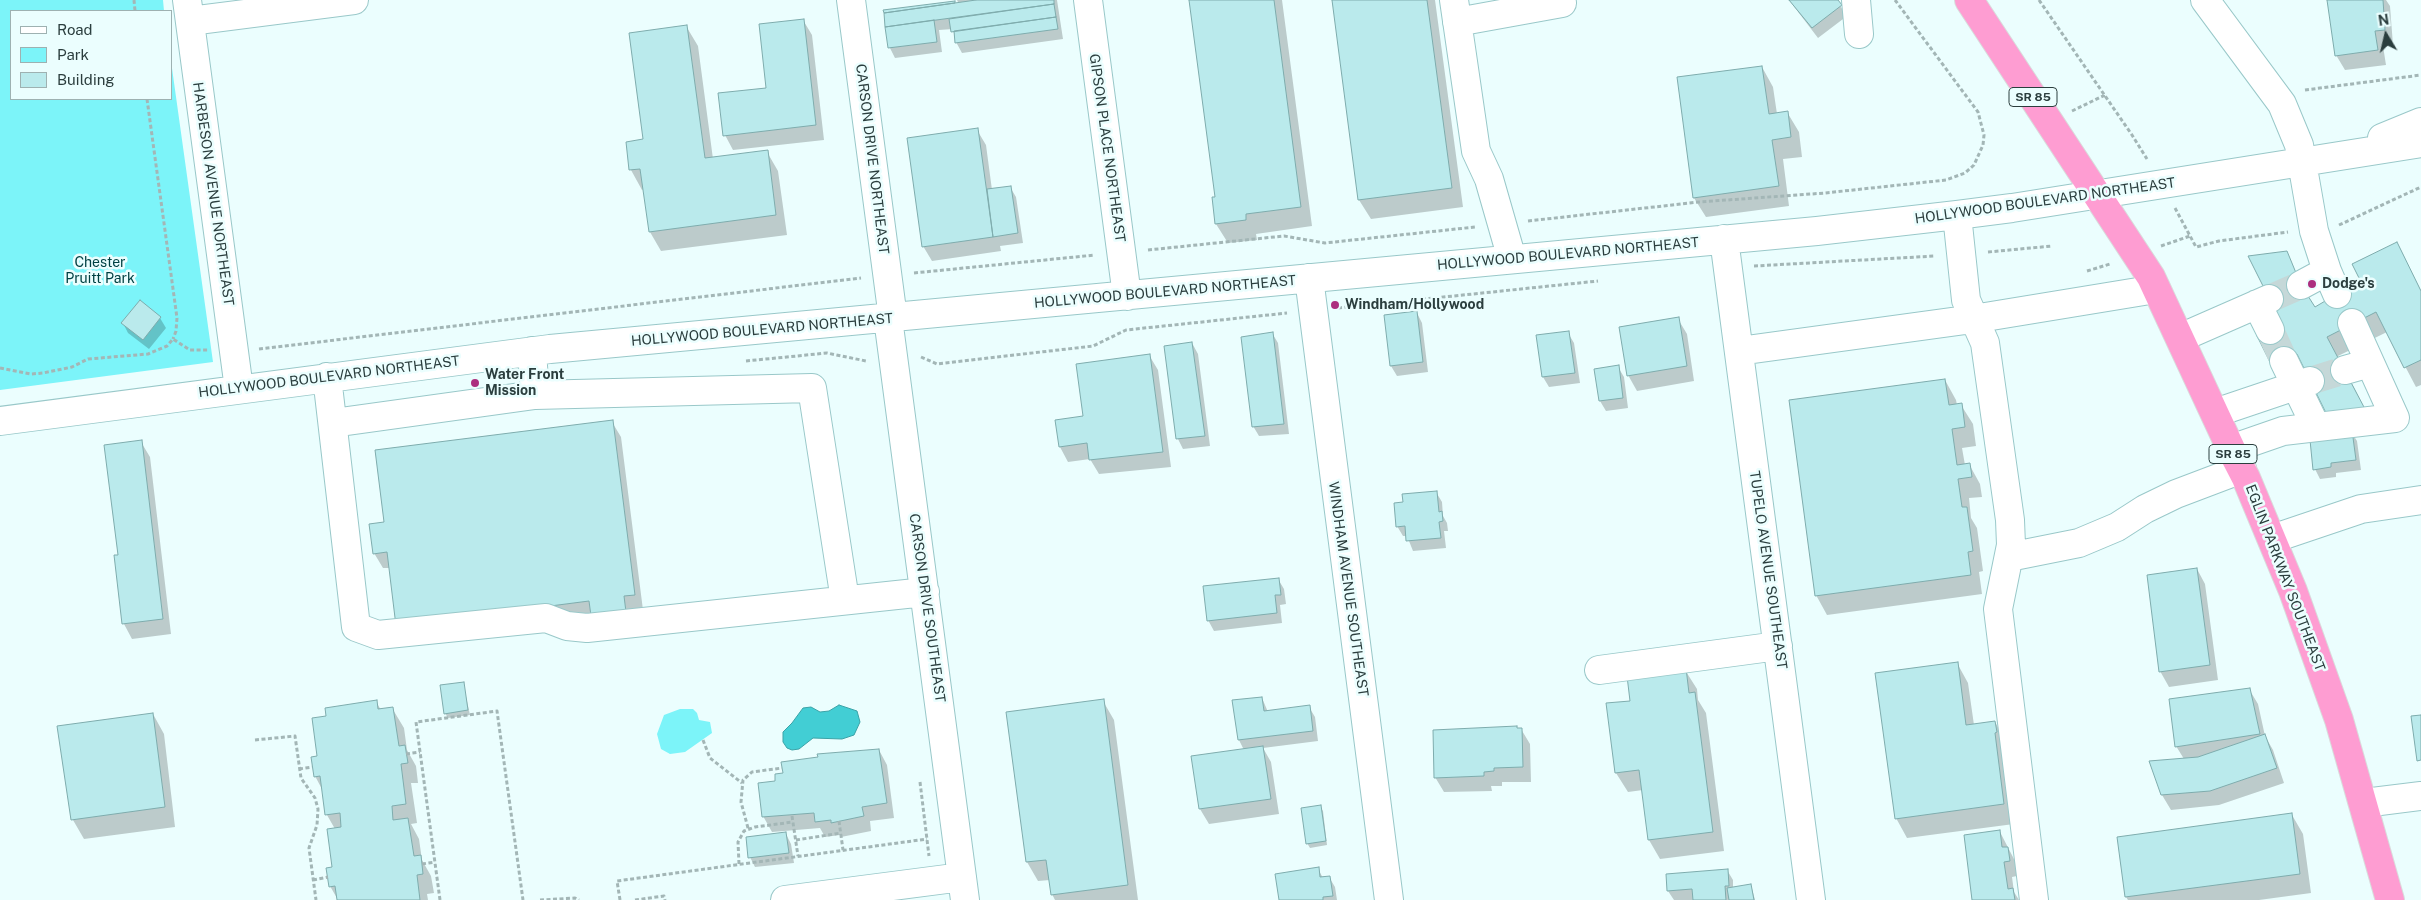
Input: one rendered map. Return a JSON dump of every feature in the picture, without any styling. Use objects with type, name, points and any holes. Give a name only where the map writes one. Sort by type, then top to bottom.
[{"type":"highway","name":"SR 85","points":[[1969,0],[2096,194]]},
{"type":"highway","name":"EGLIN PARKWAY SOUTHEAST","points":[[2096,194],[2156,289],[2216,413],[2272,539],[2293,591],[2339,720],[2390,900]]},
{"type":"street","points":[[189,11],[354,0]]},
{"type":"street","name":"CARSON DRIVE NORTHEAST","points":[[851,0],[893,318]]},
{"type":"street","name":"GIPSON PLACE NORTHEAST","points":[[1088,0],[1127,296]]},
{"type":"street","points":[[1856,0],[1859,34]]},
{"type":"street","points":[[2205,0],[2282,104],[2299,145],[2314,231],[2332,282],[2301,285]]},
{"type":"street","points":[[1512,259],[1490,179],[1476,151],[1455,11],[1562,2]]},
{"type":"street","name":"HARBESON AVENUE NORTHEAST","points":[[189,11],[239,389]]},
{"type":"street","name":"HOLLYWOOD BOULEVARD NORTHEAST","points":[[2329,158],[2421,122]]},
{"type":"street","name":"HOLLYWOOD BOULEVARD NORTHEAST","points":[[0,421],[532,351],[1127,296],[1957,215],[2012,208],[2421,143]]},
{"type":"street","points":[[1957,215],[1966,300],[1985,343],[2010,520],[2008,557],[1998,609],[2034,900]]},
{"type":"street","name":"TUPELO AVENUE SOUTHEAST","points":[[1724,239],[1812,900]]},
{"type":"street","name":"WINDHAM AVENUE SOUTHEAST","points":[[1309,278],[1389,900]]},
{"type":"street","points":[[1739,351],[1973,319],[2156,289]]},
{"type":"street","points":[[2180,338],[2263,301],[2270,330]]},
{"type":"street","name":"CARSON DRIVE SOUTHEAST","points":[[893,318],[889,326],[964,888]]},
{"type":"street","points":[[2008,557],[2079,543],[2117,527],[2283,431],[2395,418],[2358,367],[2352,323]]},
{"type":"street","points":[[532,351],[535,395]]},
{"type":"street","points":[[2284,361],[2303,384],[2316,427]]},
{"type":"street","points":[[327,377],[356,627],[378,635],[546,618],[567,626],[587,628],[925,592]]},
{"type":"street","points":[[2216,413],[2303,384]]},
{"type":"street","points":[[333,423],[535,395],[812,388],[845,600]]},
{"type":"street","points":[[2272,539],[2361,509],[2421,500]]},
{"type":"street","points":[[1599,670],[1778,646]]},
{"type":"street","points":[[2364,803],[2421,796]]},
{"type":"street","points":[[785,900],[964,888]]},
{"type":"path","points":[[173,339],[190,350],[234,352],[887,276],[1121,252],[1284,236],[1325,243],[1699,202],[1824,193],[1946,180],[1965,173],[1974,165],[1983,145],[1984,135],[1978,112],[1895,0]]},
{"type":"path","points":[[2039,0],[2132,135],[2196,247]]},
{"type":"path","points":[[2275,94],[2421,75]]},
{"type":"path","points":[[2050,123],[2105,94]]},
{"type":"path","points":[[0,368],[31,374],[44,373],[72,366],[88,359],[148,354],[167,346],[173,339],[176,332],[177,318],[147,100]]},
{"type":"path","points":[[1728,268],[1960,254],[2052,246]]},
{"type":"path","points":[[740,362],[827,353],[869,362],[893,354],[914,355],[937,364],[1093,346],[1126,330],[1604,280]]},
{"type":"path","points":[[440,900],[416,722],[497,711],[523,900]]},
{"type":"path","points":[[255,740],[295,736],[301,778],[315,798],[318,810],[317,825],[309,848],[316,900]]},
{"type":"path","points":[[703,740],[710,758],[742,782]]},
{"type":"path","points":[[406,754],[420,752]]},
{"type":"path","points":[[299,769],[312,767]]},
{"type":"path","points":[[748,828],[741,802],[742,782],[752,772],[782,768]]},
{"type":"path","points":[[792,816],[798,856]]},
{"type":"path","points":[[839,821],[843,850]]},
{"type":"path","points":[[738,864],[740,836],[748,828],[793,822]]},
{"type":"path","points":[[796,840],[841,833]]},
{"type":"path","points":[[620,900],[617,881],[927,839]]},
{"type":"path","points":[[422,864],[435,862]]},
{"type":"path","points":[[313,880],[328,877]]},
{"type":"path","points":[[635,900],[664,896],[665,900]]},
{"type":"path","points":[[540,900],[575,898],[578,900]]},
{"type":"green space","name":"Chester Pruitt Park","points":[[0,0],[163,0],[164,10],[10,10],[10,100],[172,100],[172,68],[213,362],[0,390]]},
{"type":"green space","points":[[680,709],[693,709],[697,713],[699,720],[710,722],[712,733],[685,752],[670,754],[661,749],[657,734],[664,715]]},
{"type":"shaded area","points":[[839,705],[857,711],[860,722],[854,735],[842,739],[813,738],[799,749],[792,750],[787,748],[783,742],[783,732],[803,708],[811,707],[820,712],[829,711]]},
{"type":"building","points":[[976,0],[1054,0],[1054,4],[885,27],[884,13]]},
{"type":"building","points":[[1189,0],[1274,0],[1301,207],[1246,214],[1246,220],[1215,224],[1212,197],[1215,197]]},
{"type":"building","points":[[1332,0],[1427,0],[1452,188],[1358,200]]},
{"type":"building","points":[[1789,0],[1838,0],[1842,5],[1812,28]]},
{"type":"building","points":[[2327,0],[2383,0],[2385,30],[2375,31],[2378,50],[2335,56]]},
{"type":"building","points":[[955,1],[955,3],[884,13],[883,10]]},
{"type":"building","points":[[1054,4],[1056,17],[951,32],[949,19]]},
{"type":"building","points":[[1056,17],[1058,29],[955,43],[954,31]]},
{"type":"building","points":[[804,19],[816,125],[723,136],[718,93],[766,88],[759,24]]},
{"type":"building","points":[[934,20],[937,42],[888,48],[885,27]]},
{"type":"building","points":[[687,25],[705,158],[768,150],[776,215],[649,232],[640,169],[629,170],[626,142],[643,139],[629,33]]},
{"type":"building","points":[[1762,66],[1769,114],[1788,111],[1791,137],[1772,140],[1779,186],[1693,198],[1677,77]]},
{"type":"building","points":[[978,128],[993,237],[922,247],[907,138]]},
{"type":"building","points":[[1011,186],[1018,233],[993,237],[987,189]]},
{"type":"building","points":[[2397,242],[2421,291],[2421,360],[2404,368],[2376,312],[2327,337],[2365,409],[2328,417],[2297,354],[2272,366],[2257,336],[2282,324],[2248,256],[2287,251],[2301,285],[2315,307],[2337,294],[2362,284],[2352,264]]},
{"type":"building","points":[[140,300],[161,317],[143,340],[121,323]]},
{"type":"building","points":[[1417,311],[1423,362],[1390,366],[1384,315]]},
{"type":"building","points":[[1679,317],[1687,366],[1627,376],[1619,327]]},
{"type":"building","points":[[1569,331],[1575,373],[1542,377],[1536,335]]},
{"type":"building","points":[[1273,332],[1284,424],[1252,427],[1241,337]]},
{"type":"building","points":[[1192,342],[1205,436],[1176,439],[1164,346]]},
{"type":"building","points":[[1150,354],[1163,452],[1089,460],[1087,443],[1059,447],[1055,420],[1083,416],[1076,364]]},
{"type":"building","points":[[1619,365],[1623,398],[1599,401],[1594,369]]},
{"type":"building","points":[[1945,379],[1949,405],[1962,403],[1965,427],[1952,429],[1957,465],[1970,463],[1972,477],[1958,479],[1962,507],[1967,507],[1973,551],[1968,552],[1971,575],[1815,596],[1789,400]]},
{"type":"building","points":[[613,420],[635,595],[624,596],[626,612],[591,616],[589,601],[396,626],[387,552],[373,554],[369,524],[384,522],[375,450]]},
{"type":"building","points":[[2352,430],[2356,460],[2331,463],[2331,467],[2313,470],[2310,440]]},
{"type":"building","points":[[142,440],[163,619],[122,624],[114,555],[118,555],[104,445]]},
{"type":"building","points":[[1437,491],[1439,512],[1442,511],[1443,521],[1439,522],[1441,538],[1406,541],[1405,526],[1396,527],[1394,503],[1403,502],[1402,494]]},
{"type":"building","points":[[2197,568],[2210,665],[2159,672],[2147,575]]},
{"type":"building","points":[[1279,578],[1281,595],[1275,595],[1277,613],[1207,621],[1203,586]]},
{"type":"building","points":[[1958,662],[1966,725],[1995,721],[2004,804],[1895,819],[1875,673]]},
{"type":"building","points":[[1686,668],[1689,693],[1695,692],[1713,832],[1648,840],[1639,770],[1615,773],[1606,703],[1630,701],[1627,676]]},
{"type":"building","points":[[464,682],[468,710],[444,714],[440,685]]},
{"type":"building","points":[[2250,688],[2260,734],[2175,747],[2169,699]]},
{"type":"building","points":[[1262,697],[1264,711],[1310,705],[1313,731],[1238,740],[1232,700]]},
{"type":"building","points":[[1104,699],[1128,885],[1051,895],[1046,860],[1026,862],[1006,712]]},
{"type":"building","points":[[377,700],[378,709],[393,707],[399,746],[405,745],[408,763],[401,764],[406,804],[392,806],[393,820],[408,818],[414,856],[421,855],[423,874],[417,875],[420,900],[337,900],[335,886],[329,887],[326,868],[332,867],[327,829],[341,827],[340,813],[325,815],[320,776],[314,777],[311,757],[317,756],[312,718],[326,716],[325,708]]},
{"type":"building","points":[[153,713],[165,807],[71,820],[57,726]]},
{"type":"building","points":[[2421,715],[2421,760],[2417,761],[2411,716]]},
{"type":"building","points":[[1517,726],[1517,728],[1522,728],[1523,767],[1494,768],[1494,771],[1484,772],[1484,776],[1434,778],[1433,730]]},
{"type":"building","points":[[2265,734],[2277,768],[2210,791],[2161,795],[2149,761],[2198,757]]},
{"type":"building","points":[[1263,746],[1271,799],[1199,809],[1191,756]]},
{"type":"building","points":[[879,749],[887,803],[862,807],[864,816],[831,823],[831,820],[815,822],[814,813],[762,817],[758,783],[775,781],[775,774],[783,773],[781,762],[818,757],[817,754]]},
{"type":"building","points":[[1321,805],[1326,841],[1306,844],[1301,808]]},
{"type":"building","points":[[2292,813],[2300,874],[2125,897],[2117,837]]},
{"type":"building","points":[[2000,830],[2002,847],[2008,847],[2010,861],[2004,862],[2008,889],[2013,888],[2015,900],[1972,900],[1964,835]]},
{"type":"building","points":[[786,832],[789,853],[748,858],[746,837]]},
{"type":"building","points":[[1319,867],[1320,877],[1330,876],[1333,896],[1323,897],[1323,900],[1279,900],[1275,874]]},
{"type":"building","points":[[1728,869],[1729,886],[1725,886],[1726,900],[1693,900],[1692,889],[1667,891],[1666,874]]},
{"type":"building","points":[[1751,884],[1754,900],[1729,900],[1727,888]]},
{"type":"tunnel","points":[[2269,299],[2301,285]]},
{"type":"tunnel","points":[[2270,330],[2284,361]]},
{"type":"tunnel","points":[[2310,381],[2345,370]]},
{"type":"place","name":"Dodge's","points":[[2312,284]]},
{"type":"place","name":"Windham/Hollywood","points":[[1335,305]]},
{"type":"place","name":"Water Front Mission","points":[[475,383]]}]
